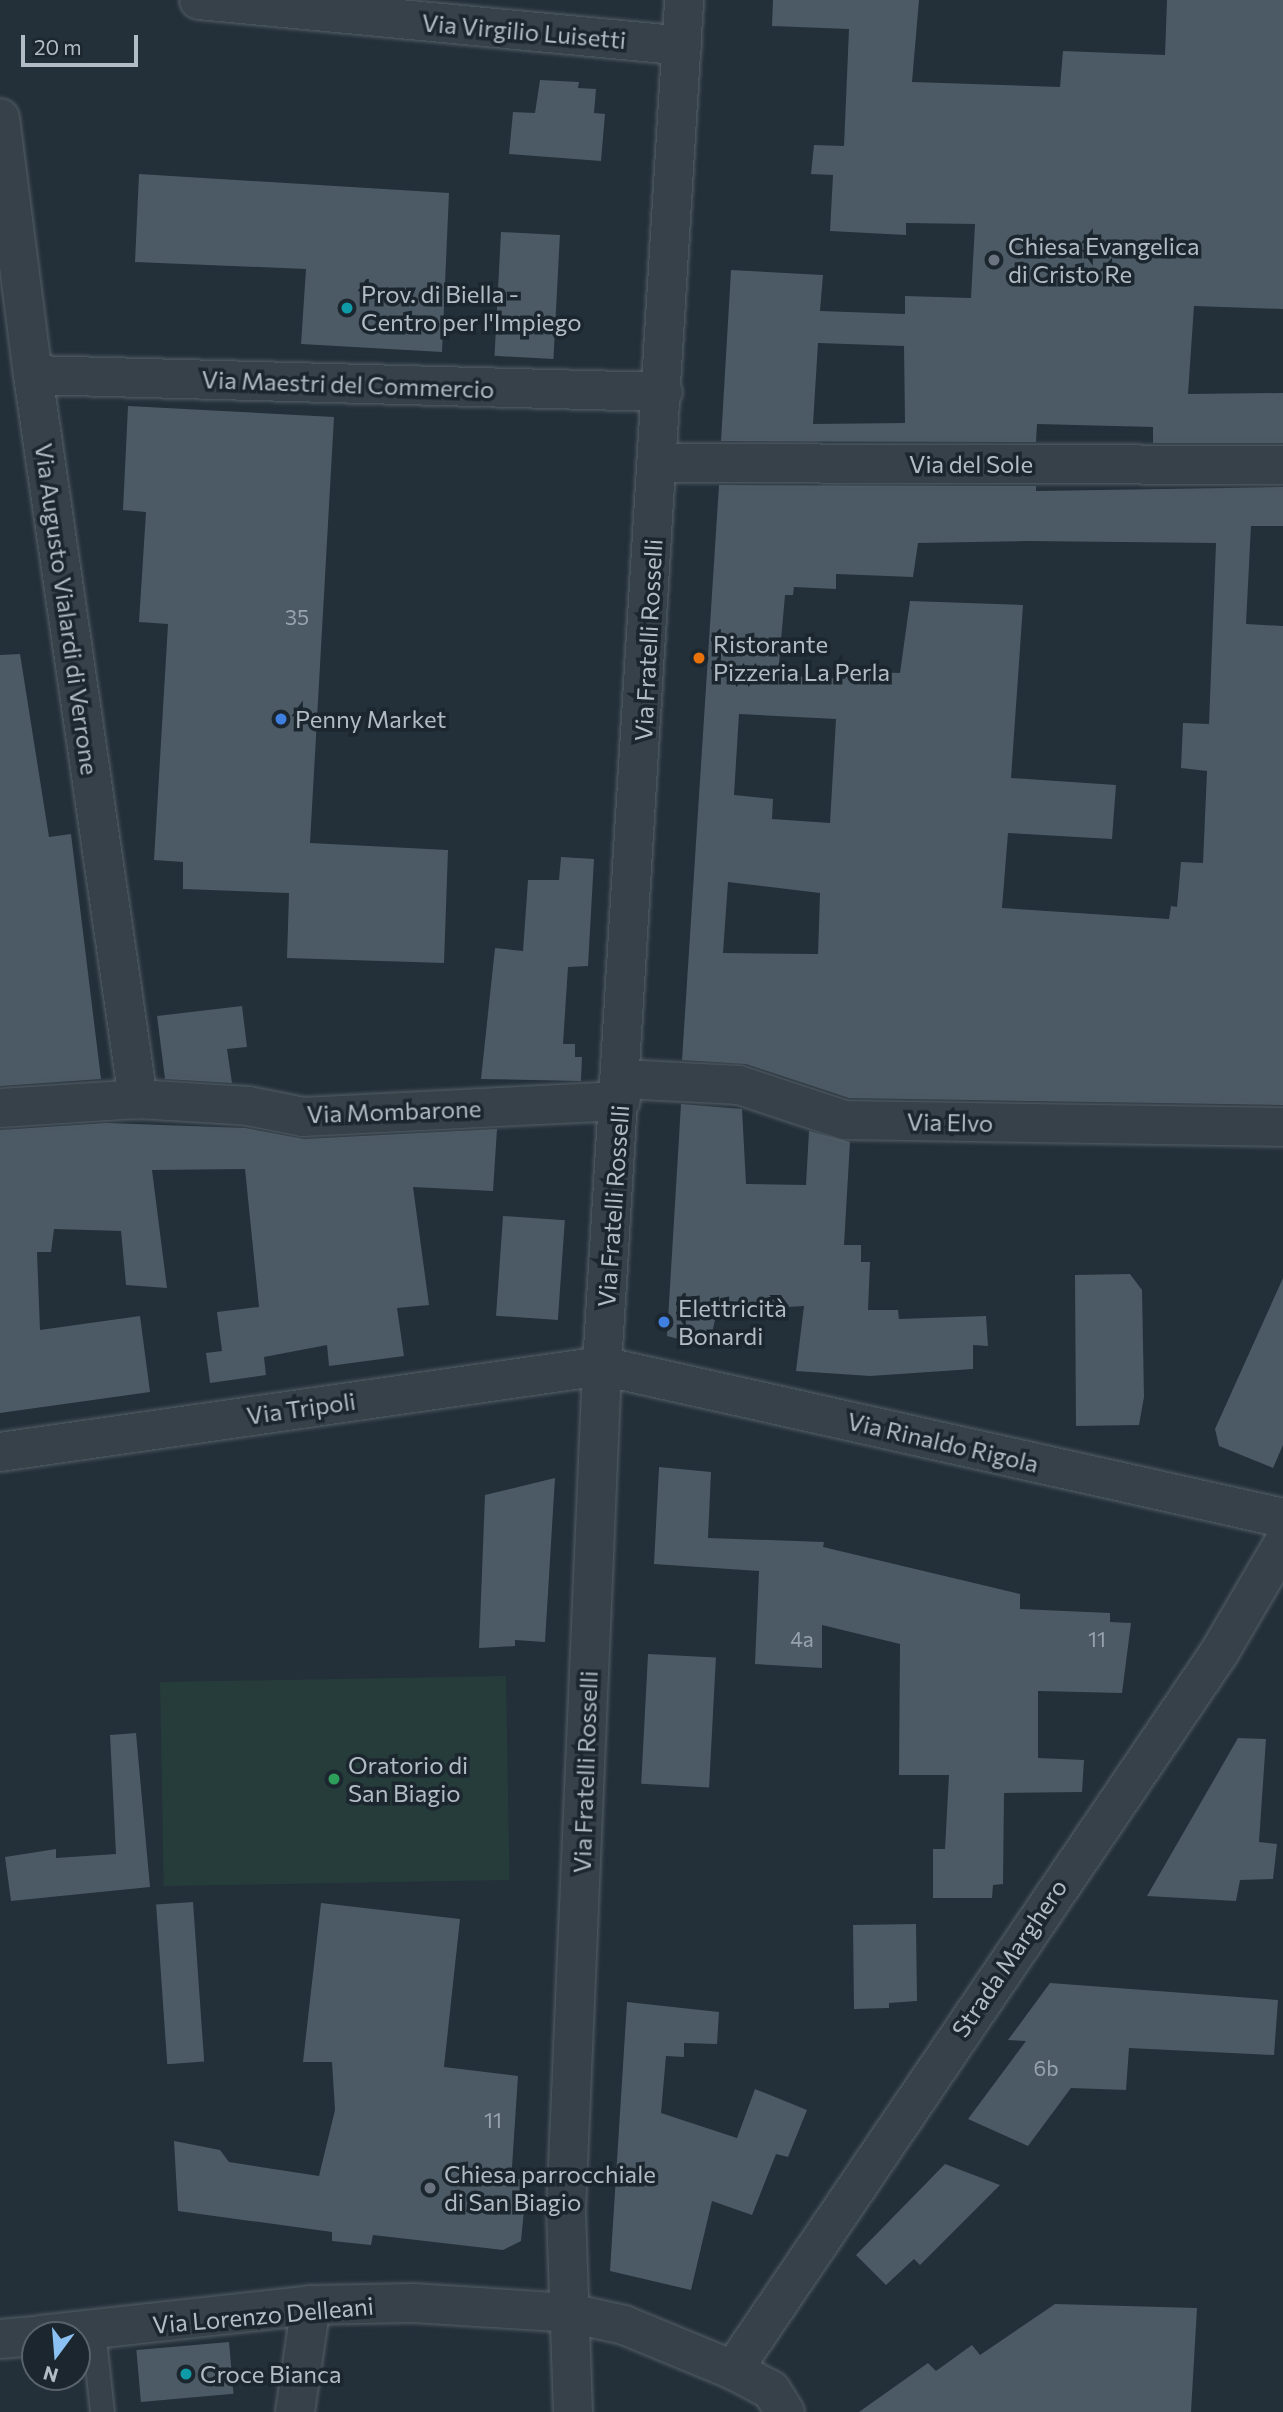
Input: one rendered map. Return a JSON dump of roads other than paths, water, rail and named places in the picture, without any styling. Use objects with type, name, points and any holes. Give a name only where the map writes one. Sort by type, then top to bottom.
[{"type":"street","name":"Via Virgilio Luisetti","points":[[199,0],[682,46]]},
{"type":"street","name":"Via Fratelli Rosselli","points":[[573,2412],[566,2212],[602,1366],[659,463],[684,0]]},
{"type":"street","name":"Via Augusto Vialardi di Verrone","points":[[0,118],[11,293],[33,375],[138,1098]]},
{"type":"street","name":"Via Maestri del Commercio","points":[[33,375],[663,392]]},
{"type":"street","name":"Via del Sole","points":[[659,463],[1283,465]]},
{"type":"street","name":"Via Elvo","points":[[621,1090],[739,1085],[845,1120],[1283,1127]]},
{"type":"street","name":"Via Mombarone","points":[[0,1108],[138,1098],[248,1106],[303,1117],[621,1090]]},
{"type":"street","name":"Via Tripoli","points":[[0,1452],[602,1366]]},
{"type":"street","name":"Via Rinaldo Rigola","points":[[602,1366],[1283,1518]]},
{"type":"street","name":"Strada Marghero","points":[[733,2370],[1219,1653],[1283,1544]]},
{"type":"street","name":"Via Lorenzo Delleani","points":[[93,2330],[311,2305],[412,2303],[570,2313],[624,2325],[733,2370],[771,2390],[785,2412]]},
{"type":"street","points":[[295,2412],[311,2305]]},
{"type":"street","points":[[0,2339],[21,2337]]},
{"type":"lane","points":[[93,2330],[102,2412]]},
{"type":"place","name":"Chiesa Evangelica di Cristo Re","points":[[994,260]]},
{"type":"place","name":"Prov. di Biella - Centro per l'Impiego","points":[[347,308]]},
{"type":"place","name":"Ristorante Pizzeria La Perla","points":[[699,658]]},
{"type":"place","name":"Penny Market","points":[[281,719]]},
{"type":"place","name":"Elettricità Bonardi","points":[[664,1322]]},
{"type":"place","name":"Oratorio di San Biagio","points":[[334,1779]]},
{"type":"place","name":"Chiesa parrocchiale di San Biagio","points":[[430,2188]]},
{"type":"place","name":"Croce Bianca","points":[[186,2374]]}]
